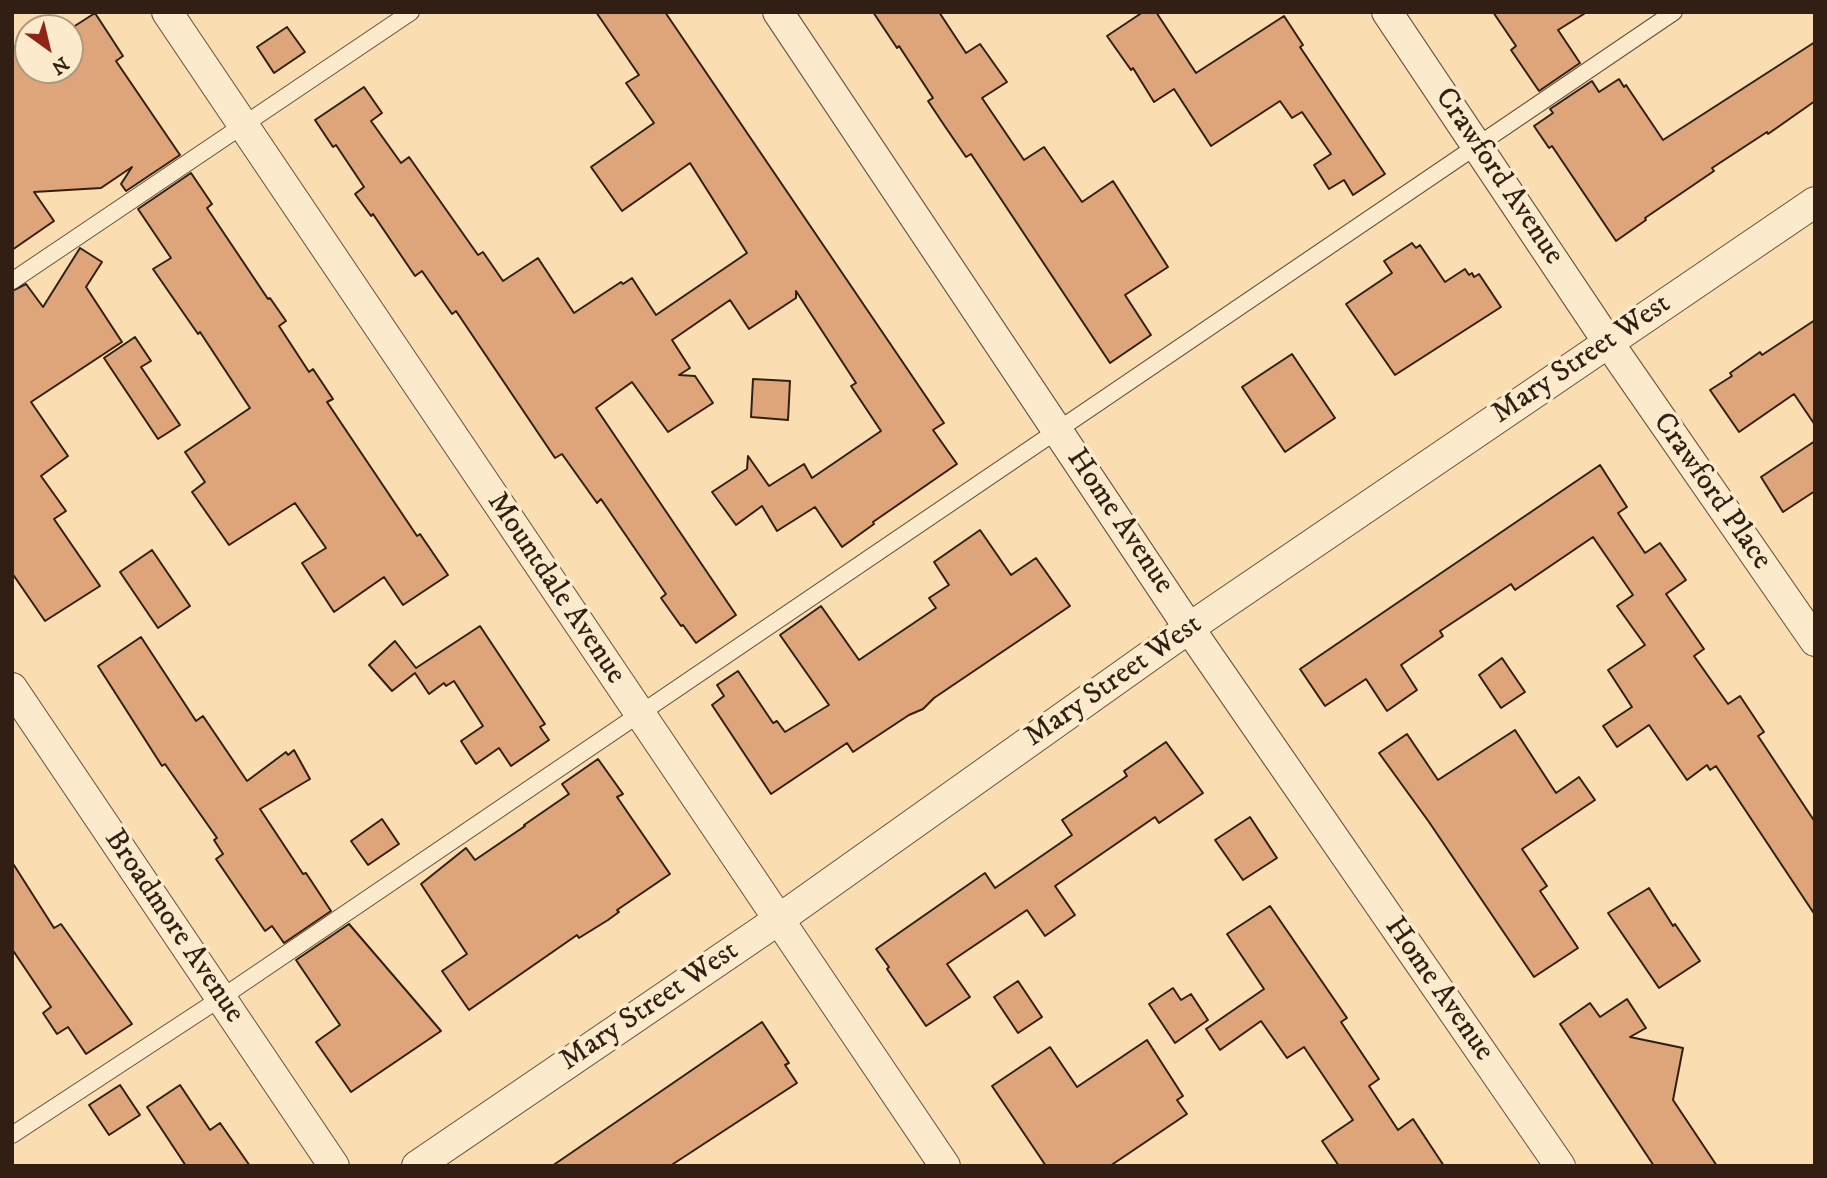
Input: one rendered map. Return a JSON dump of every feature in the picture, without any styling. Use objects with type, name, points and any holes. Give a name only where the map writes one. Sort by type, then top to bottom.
[{"type":"street","name":"Mountdale Avenue","points":[[167,12],[945,1166]]},
{"type":"street","name":"Home Avenue","points":[[778,12],[1189,628],[1560,1166]]},
{"type":"street","name":"Crawford Avenue","points":[[1387,12],[1608,342]]},
{"type":"street","name":"Mary Street West","points":[[417,1166],[778,920],[1189,628],[1815,202]]},
{"type":"street","name":"Crawford Place","points":[[1608,342],[1815,641]]},
{"type":"street","name":"Broadmore Avenue","points":[[12,688],[334,1166]]},
{"type":"lane","points":[[12,281],[411,12]]},
{"type":"lane","points":[[13,1133],[221,998],[1674,12]]},
{"type":"building","points":[[596,12],[665,12],[944,423],[933,430],[957,464],[873,522],[874,524],[842,547],[815,507],[777,531],[762,506],[736,525],[712,492],[747,469],[748,456],[769,486],[804,464],[812,478],[881,431],[851,386],[856,383],[796,291],[796,298],[749,329],[730,300],[672,340],[690,368],[679,375],[695,376],[713,403],[668,432],[632,382],[596,408],[736,615],[696,643],[661,598],[666,594],[601,499],[597,503],[562,454],[555,458],[456,311],[452,314],[422,271],[415,276],[373,214],[371,216],[355,194],[364,187],[336,145],[333,147],[315,120],[364,87],[382,113],[371,121],[401,163],[409,157],[478,255],[483,252],[503,281],[538,258],[574,313],[621,282],[623,284],[632,278],[656,315],[747,253],[690,163],[622,211],[591,167],[654,123],[626,83],[639,75]]},
{"type":"building","points":[[873,12],[939,12],[966,53],[980,44],[1007,82],[982,98],[1024,160],[1044,147],[1082,202],[1113,181],[1168,267],[1125,295],[1151,335],[1110,363],[971,154],[966,157],[944,125],[928,101],[933,98]]},
{"type":"building","points":[[1143,12],[1156,12],[1196,73],[1284,16],[1303,45],[1300,47],[1385,174],[1353,195],[1344,180],[1329,189],[1314,165],[1331,154],[1302,112],[1292,118],[1280,101],[1211,146],[1174,89],[1154,102],[1133,68],[1131,70],[1107,36]]},
{"type":"building","points":[[1493,12],[1587,12],[1558,30],[1580,63],[1539,91],[1511,50],[1516,46]]},
{"type":"building","points":[[95,13],[123,56],[116,61],[180,155],[126,191],[121,184],[132,167],[101,188],[34,192],[54,221],[12,250],[12,44],[14,84],[84,84],[84,20]]},
{"type":"building","points":[[287,27],[305,52],[274,73],[257,47]]},
{"type":"building","points":[[1815,42],[1815,101],[1712,168],[1714,171],[1616,241],[1552,146],[1549,148],[1534,126],[1553,113],[1550,109],[1592,81],[1599,92],[1619,79],[1624,87],[1626,85],[1663,140]]},
{"type":"building","points":[[191,173],[212,204],[207,208],[268,299],[270,298],[286,321],[279,326],[309,372],[313,369],[333,399],[327,402],[417,536],[420,534],[448,575],[403,605],[384,577],[334,612],[302,563],[326,548],[295,503],[229,545],[192,492],[205,482],[185,452],[250,408],[200,332],[198,334],[153,269],[171,258],[138,209]]},
{"type":"building","points":[[1412,243],[1416,248],[1420,245],[1445,282],[1465,269],[1474,277],[1479,274],[1501,307],[1395,375],[1346,304],[1392,273],[1384,261]]},
{"type":"building","points":[[80,248],[102,262],[86,287],[122,342],[31,402],[68,456],[41,476],[66,511],[54,519],[100,586],[45,621],[12,573],[12,291],[26,284],[43,307]]},
{"type":"building","points":[[1815,320],[1815,425],[1794,394],[1739,432],[1710,390],[1732,376],[1730,373],[1760,352],[1762,355]]},
{"type":"building","points":[[135,337],[151,361],[141,367],[180,425],[158,439],[104,358]]},
{"type":"building","points":[[1292,354],[1335,418],[1285,452],[1242,387]]},
{"type":"building","points":[[753,379],[790,381],[788,420],[751,417]]},
{"type":"building","points":[[1815,441],[1815,491],[1783,512],[1761,477]]},
{"type":"building","points":[[1600,465],[1627,507],[1618,513],[1645,553],[1660,543],[1686,580],[1666,594],[1704,649],[1694,656],[1728,704],[1740,696],[1764,732],[1758,736],[1815,822],[1815,915],[1716,766],[1710,770],[1707,765],[1687,780],[1649,725],[1617,747],[1603,726],[1632,707],[1608,670],[1645,645],[1617,606],[1633,595],[1593,537],[1515,590],[1511,584],[1440,631],[1443,636],[1401,665],[1417,690],[1387,711],[1366,679],[1325,706],[1300,669]]},
{"type":"building","points":[[980,530],[1011,575],[1036,558],[1070,606],[934,698],[923,709],[909,715],[853,752],[847,743],[771,794],[712,705],[724,696],[717,685],[738,671],[773,723],[777,721],[785,732],[829,705],[780,635],[821,606],[859,660],[936,608],[929,598],[949,585],[934,562]]},
{"type":"building","points":[[152,550],[190,606],[158,628],[120,572]]},
{"type":"building","points":[[480,626],[545,724],[540,727],[549,740],[511,766],[499,748],[476,764],[461,741],[483,726],[454,681],[446,686],[444,683],[429,694],[415,673],[392,691],[369,665],[395,641],[416,668]]},
{"type":"building","points":[[141,637],[196,721],[203,716],[247,781],[286,752],[288,755],[294,750],[310,779],[260,809],[331,911],[284,943],[272,926],[265,931],[216,859],[223,854],[214,840],[217,838],[165,764],[162,766],[98,666]]},
{"type":"building","points":[[1502,658],[1525,692],[1501,708],[1479,675]]},
{"type":"building","points":[[1515,730],[1556,793],[1579,777],[1595,800],[1522,849],[1547,886],[1540,891],[1578,948],[1534,977],[1379,753],[1407,734],[1438,780]]},
{"type":"building","points":[[1166,742],[1203,793],[1159,823],[1155,817],[1055,886],[1075,915],[1045,936],[1027,910],[947,964],[970,997],[926,1026],[876,949],[985,873],[995,888],[1072,835],[1062,820],[1127,776],[1124,771]]},
{"type":"building","points":[[598,759],[623,794],[617,797],[670,874],[617,910],[619,912],[608,920],[579,938],[577,935],[469,1010],[442,971],[467,954],[421,884],[466,848],[475,860],[525,826],[569,794],[562,784]]},
{"type":"building","points":[[1250,817],[1277,858],[1243,880],[1215,840]]},
{"type":"building","points":[[382,819],[399,844],[368,865],[351,841]]},
{"type":"building","points":[[12,862],[54,928],[61,924],[132,1024],[86,1054],[68,1027],[57,1034],[43,1013],[51,1007],[12,949]]},
{"type":"building","points":[[1649,888],[1700,961],[1659,988],[1608,913]]},
{"type":"building","points":[[1270,906],[1347,1018],[1341,1022],[1379,1079],[1369,1086],[1398,1130],[1413,1119],[1444,1166],[1339,1166],[1322,1141],[1353,1120],[1304,1047],[1287,1058],[1261,1021],[1220,1050],[1206,1029],[1264,989],[1227,934]]},
{"type":"building","points":[[349,924],[441,1031],[351,1092],[316,1042],[340,1025],[296,960]]},
{"type":"building","points":[[1018,981],[1042,1017],[1018,1033],[994,997]]},
{"type":"building","points":[[1173,988],[1181,1000],[1191,994],[1208,1020],[1175,1043],[1149,1004]]},
{"type":"building","points":[[1627,999],[1646,1028],[1630,1037],[1683,1048],[1673,1100],[1717,1166],[1654,1166],[1560,1024],[1590,1003],[1600,1017]]},
{"type":"building","points":[[762,1022],[789,1063],[785,1065],[797,1083],[670,1166],[552,1166]]},
{"type":"building","points":[[1147,1040],[1183,1096],[1177,1100],[1187,1114],[1110,1166],[1046,1166],[992,1086],[1050,1047],[1077,1087]]},
{"type":"building","points":[[120,1085],[140,1115],[109,1135],[89,1105]]},
{"type":"building","points":[[180,1085],[210,1130],[220,1123],[250,1166],[186,1166],[147,1107]]}]
